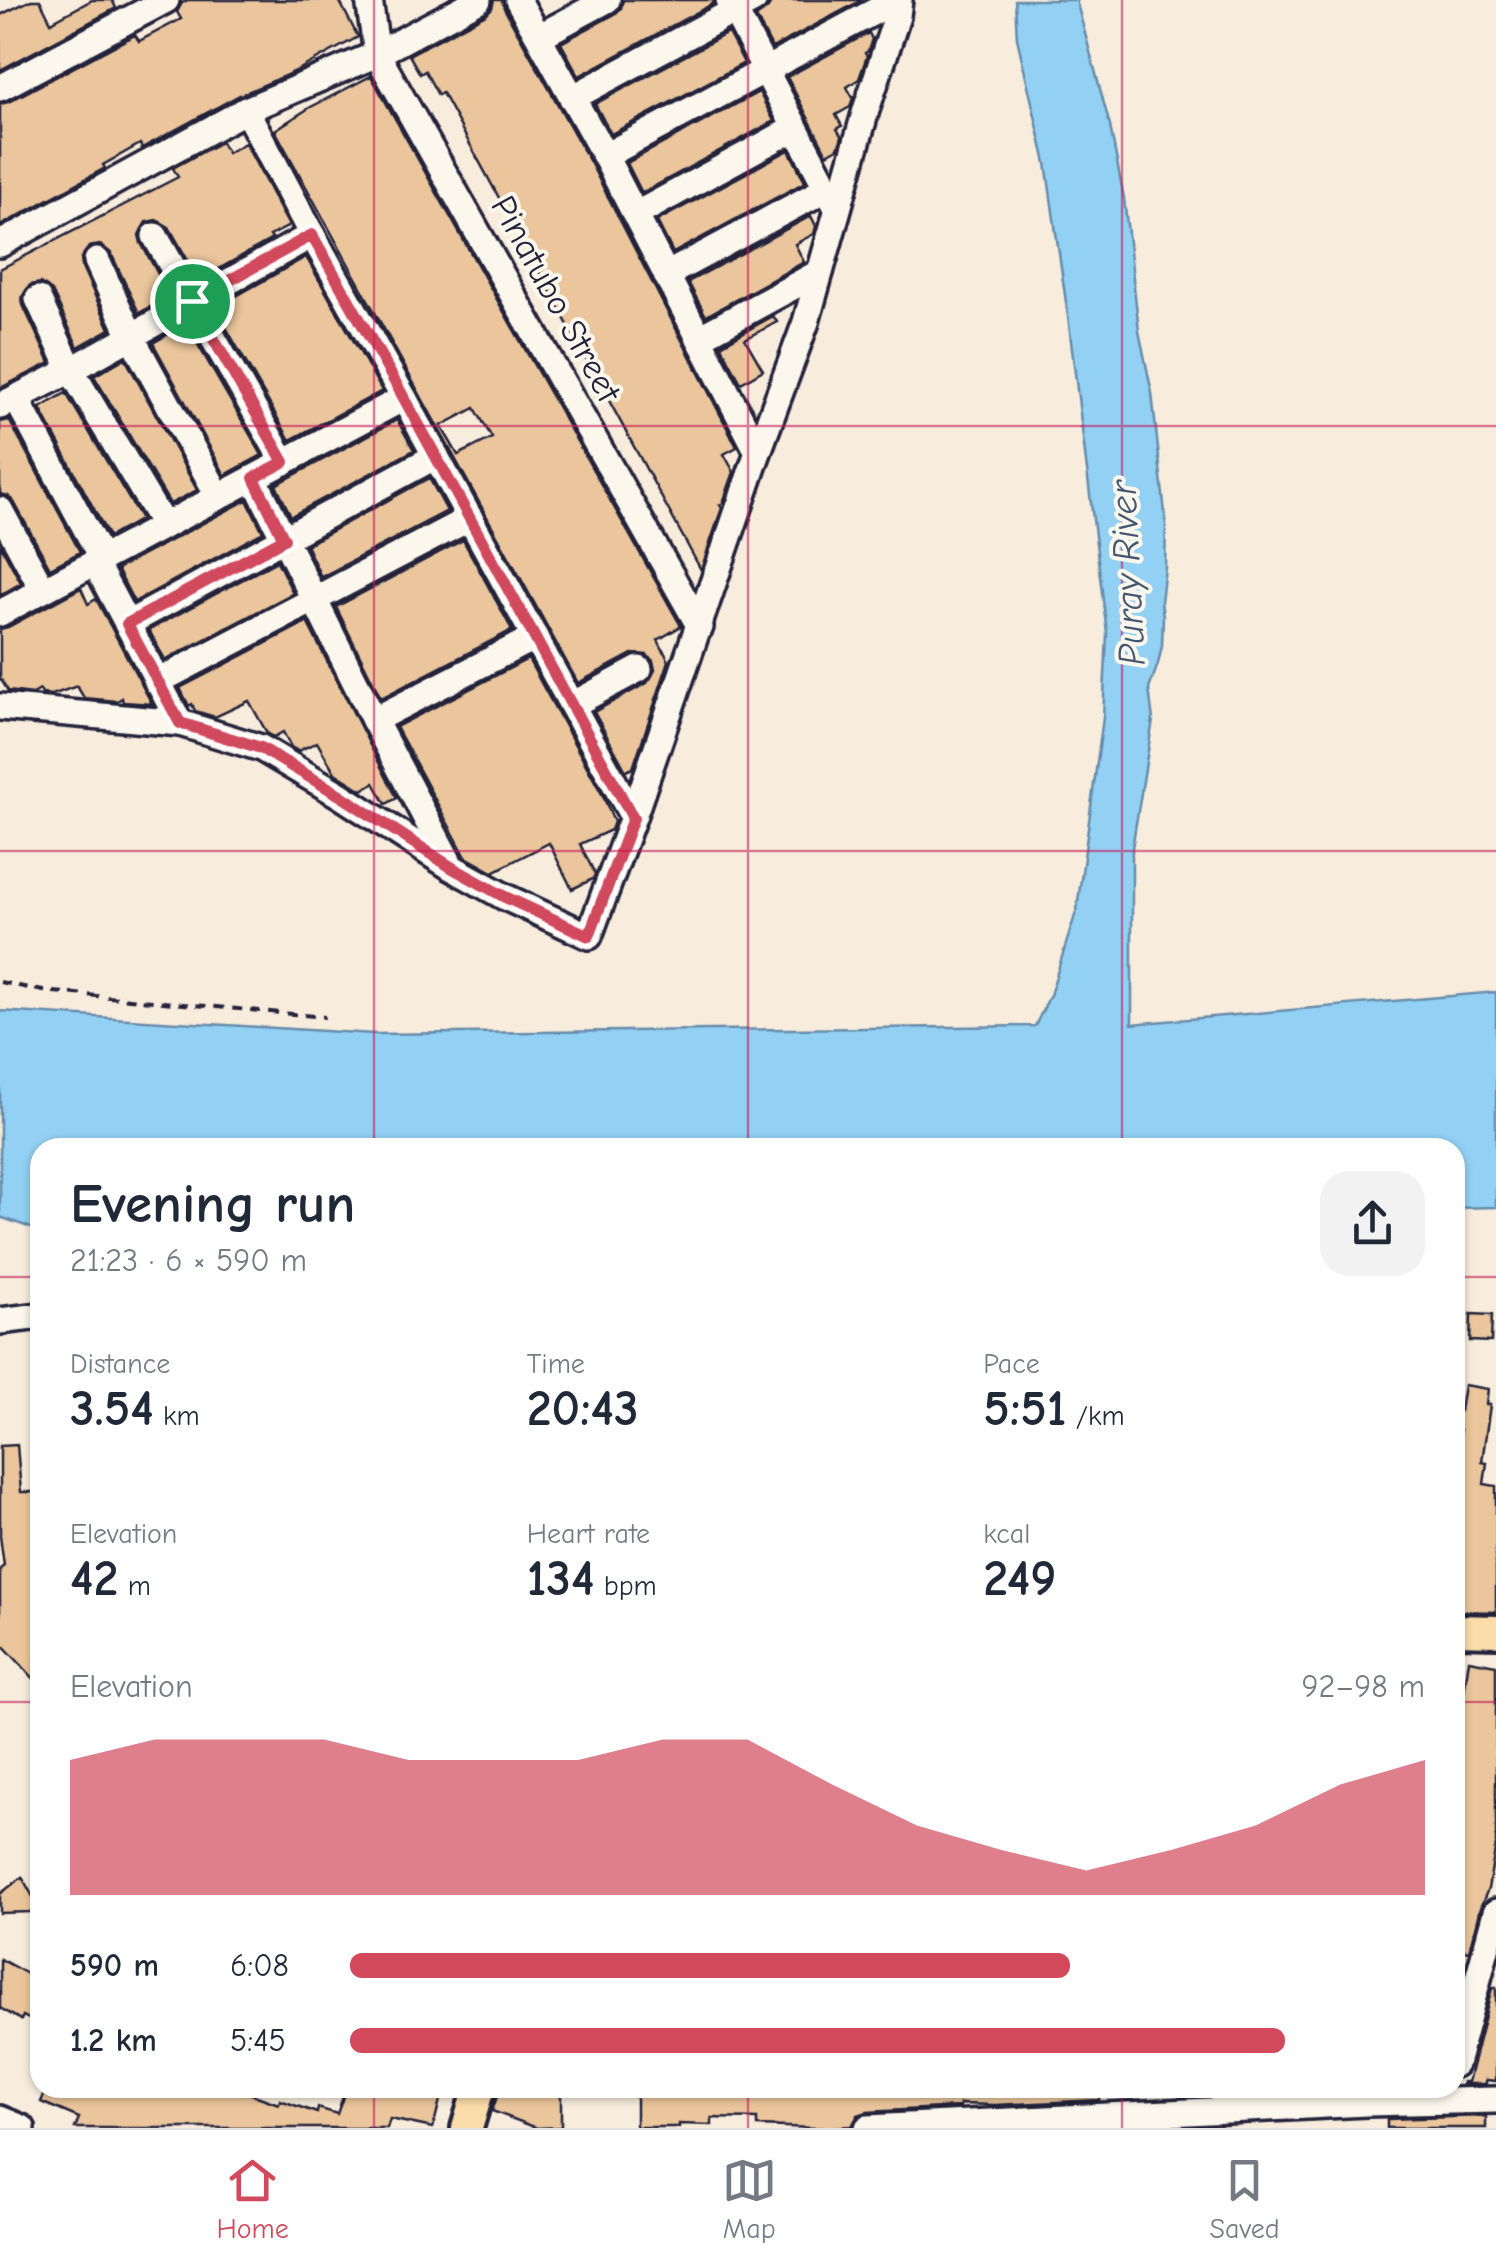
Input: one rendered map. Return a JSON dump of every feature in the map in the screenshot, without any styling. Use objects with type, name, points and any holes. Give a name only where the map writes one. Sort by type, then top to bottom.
[{"type":"main road","points":[[1465,1630],[1496,1631]]},
{"type":"main road","points":[[467,2128],[476,2098]]},
{"type":"street","points":[[0,88],[166,0]]},
{"type":"street","name":"Pinatubo Street","points":[[369,0],[377,54],[700,627]]},
{"type":"street","points":[[0,244],[246,110],[377,54],[478,0]]},
{"type":"street","points":[[518,0],[605,156],[758,452]]},
{"type":"street","points":[[540,36],[607,0]]},
{"type":"street","points":[[605,156],[898,0]]},
{"type":"street","points":[[0,707],[180,723],[261,748],[451,867],[589,936],[806,322],[820,272],[832,199],[897,16],[898,0]]},
{"type":"street","points":[[572,98],[739,3],[765,69],[832,199]]},
{"type":"street","points":[[246,110],[633,818]]},
{"type":"street","points":[[636,215],[795,128]]},
{"type":"street","points":[[666,274],[832,199]]},
{"type":"street","points":[[180,723],[127,624],[99,561],[8,402],[312,235]]},
{"type":"street","points":[[154,236],[284,462]]},
{"type":"street","points":[[97,262],[131,336],[218,496]]},
{"type":"street","points":[[699,338],[820,272]]},
{"type":"street","points":[[38,299],[71,370],[164,526]]},
{"type":"street","points":[[0,613],[404,398]]},
{"type":"street","points":[[127,624],[436,456]]},
{"type":"street","points":[[254,478],[451,867]]},
{"type":"street","points":[[0,510],[44,590]]},
{"type":"street","points":[[158,682],[470,518]]},
{"type":"street","points":[[374,720],[535,637]]},
{"type":"street","points":[[572,705],[640,669]]},
{"type":"street","points":[[0,1321],[30,1317]]},
{"type":"street","points":[[1465,2027],[1496,1912]]},
{"type":"street","points":[[1465,2097],[1496,2100]]},
{"type":"street","points":[[868,2128],[1270,2118],[1412,2098]]},
{"type":"street","points":[[0,2119],[22,2128]]},
{"type":"path","points":[[0,982],[44,991],[325,1017]]},
{"type":"water","name":"Puray River","points":[[1015,0],[1076,0],[1110,126],[1124,198],[1139,331],[1152,393],[1166,523],[1165,568],[1162,646],[1149,689],[1153,720],[1132,848],[1132,1024],[1496,992],[1496,1207],[1465,1208],[1465,1138],[30,1138],[30,1228],[0,1217],[0,1011],[374,1034],[1035,1026],[1050,995],[1077,909],[1103,718],[1107,633],[1046,163],[1017,38]]},
{"type":"building","points":[[31,0],[40,0],[51,22],[92,0],[112,0],[116,8],[0,70],[0,15]]},
{"type":"building","points":[[188,0],[339,0],[358,37],[142,148],[140,144],[103,165],[105,168],[0,226],[0,104],[135,35],[139,41],[181,19],[177,12]]},
{"type":"building","points":[[494,0],[502,0],[737,447],[724,454],[734,472],[701,570],[442,93],[438,95],[425,71],[420,74],[409,55],[486,14]]},
{"type":"building","points":[[623,0],[714,3],[579,76],[561,43],[615,14]]},
{"type":"building","points":[[773,0],[862,0],[772,48],[756,17]]},
{"type":"building","points":[[728,33],[744,63],[611,134],[595,104]]},
{"type":"building","points":[[869,33],[872,39],[859,79],[847,87],[853,98],[850,107],[836,115],[842,137],[838,148],[827,154],[787,77]]},
{"type":"building","points":[[371,76],[681,626],[658,640],[669,661],[633,768],[626,771],[594,712],[647,683],[655,670],[653,661],[647,655],[632,654],[578,683],[275,130]],"holes":[[[475,408],[492,438],[458,455],[441,426]]]},
{"type":"building","points":[[759,92],[774,121],[642,193],[627,163]]},
{"type":"building","points":[[221,142],[227,153],[245,143],[289,226],[199,280],[169,227],[156,220],[146,222],[139,235],[141,243],[170,296],[139,313],[111,253],[100,245],[89,247],[81,258],[82,267],[110,329],[78,347],[52,291],[40,283],[30,285],[22,297],[23,305],[50,363],[0,388],[0,269],[178,177],[173,168]]},
{"type":"building","points":[[789,150],[805,182],[673,253],[657,221]]},
{"type":"building","points":[[811,216],[816,226],[814,234],[795,244],[804,262],[706,316],[688,282]]},
{"type":"building","points":[[306,257],[382,391],[290,440],[215,308]]},
{"type":"building","points":[[773,316],[777,322],[745,339],[763,370],[741,383],[721,345]]},
{"type":"building","points":[[186,324],[262,455],[225,475],[153,343]]},
{"type":"building","points":[[125,358],[197,490],[170,504],[94,376]]},
{"type":"building","points":[[66,393],[141,519],[109,537],[40,408]]},
{"type":"building","points":[[9,420],[80,552],[50,568],[14,502],[0,494],[0,422]]},
{"type":"building","points":[[397,420],[414,450],[291,516],[276,485]]},
{"type":"building","points":[[429,478],[447,511],[321,577],[306,545]]},
{"type":"building","points":[[247,500],[263,532],[134,602],[117,569]]},
{"type":"building","points":[[463,540],[512,630],[381,698],[336,607]]},
{"type":"building","points":[[0,544],[21,583],[0,595]]},
{"type":"building","points":[[277,561],[293,593],[165,660],[149,630]]},
{"type":"building","points":[[81,588],[88,604],[96,599],[152,704],[123,702],[122,698],[84,698],[77,686],[52,695],[40,690],[33,694],[8,691],[0,678],[0,629]]},
{"type":"building","points":[[307,622],[397,798],[386,804],[374,783],[362,790],[335,773],[317,742],[298,751],[291,747],[283,732],[274,737],[267,733],[249,701],[215,717],[195,711],[180,688]]},
{"type":"building","points":[[528,659],[614,822],[611,830],[580,844],[595,874],[593,879],[572,889],[549,843],[493,872],[466,857],[396,727]]},
{"type":"building","points":[[1471,1314],[1492,1315],[1491,1342],[1470,1341]]},
{"type":"building","points":[[1465,1385],[1488,1389],[1486,1405],[1490,1405],[1482,1462],[1487,1463],[1484,1484],[1496,1486],[1496,1612],[1465,1611]]},
{"type":"building","points":[[17,1445],[21,1492],[30,1492],[30,1674],[0,1642],[0,1569],[4,1566],[0,1446]]},
{"type":"building","points":[[1469,1660],[1496,1665],[1496,1845],[1488,1889],[1469,1951],[1465,1950],[1465,1686]]},
{"type":"building","points":[[22,1877],[30,1891],[30,1912],[0,1913],[0,1894]]},
{"type":"building","points":[[0,1959],[30,1976],[30,2020],[23,2016],[21,2020],[0,2008]]},
{"type":"building","points":[[1492,1988],[1496,1988],[1496,2081],[1465,2084]]},
{"type":"building","points":[[43,2098],[262,2098],[317,2113],[318,2108],[337,2114],[343,2098],[440,2098],[433,2128],[390,2119],[387,2128],[75,2128],[79,2118],[41,2102]]},
{"type":"building","points":[[497,2098],[561,2098],[561,2127],[537,2128],[492,2111]]},
{"type":"building","points":[[636,2098],[1099,2098],[867,2112],[858,2115],[852,2126],[757,2126],[757,2119],[712,2118],[712,2125],[636,2127]]},
{"type":"building","points":[[1486,2116],[1486,2128],[1387,2128],[1387,2119]]},
{"type":"route","points":[[312,235],[633,818],[589,936],[451,867],[261,748],[180,723],[127,624],[284,539],[254,478],[284,462],[192,301],[312,235]]}]
